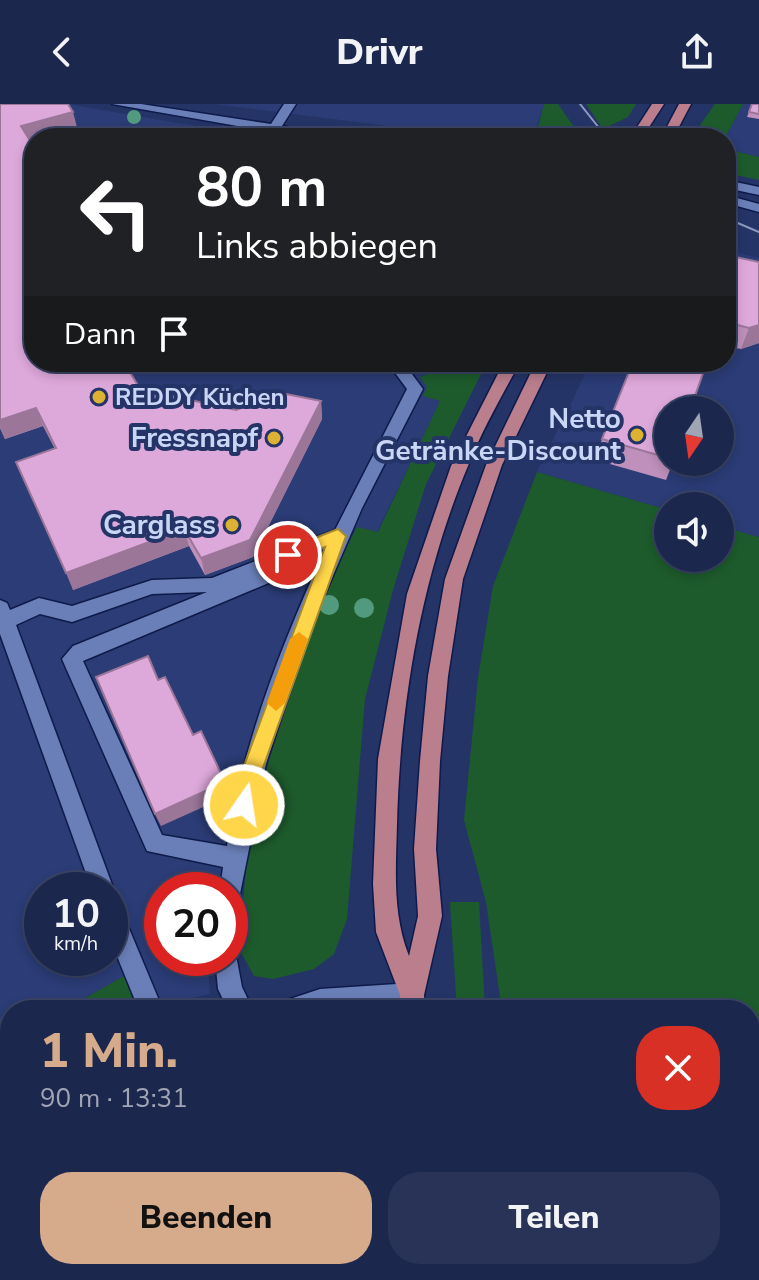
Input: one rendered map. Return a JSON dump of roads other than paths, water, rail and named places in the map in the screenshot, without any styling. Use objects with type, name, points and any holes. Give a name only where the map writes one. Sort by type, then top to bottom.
[{"type":"main road","points":[[642,128],[658,104]]},
{"type":"main road","points":[[672,128],[685,104]]},
{"type":"main road","points":[[411,1000],[388,932],[384,884],[388,759],[416,594],[459,466],[507,372]]},
{"type":"main road","points":[[413,1000],[430,916],[425,849],[430,761],[438,676],[454,579],[494,465],[539,372]]},
{"type":"street","points":[[118,104],[240,128]]},
{"type":"street","points":[[274,128],[290,104]]},
{"type":"street","points":[[736,186],[759,191]]},
{"type":"street","points":[[736,202],[759,208]]},
{"type":"street","points":[[233,872],[249,779],[338,536],[415,389],[402,372]]},
{"type":"street","points":[[96,872],[2,614],[39,606],[72,614],[152,587],[213,585],[338,536]]},
{"type":"street","points":[[234,858],[155,844],[72,659],[80,652],[264,577]]},
{"type":"street","points":[[128,954],[147,1000]]},
{"type":"street","points":[[229,976],[230,989],[236,1000]]},
{"type":"tram line","points":[[580,104],[599,128]]},
{"type":"tram line","points":[[736,222],[759,232]]},
{"type":"place","name":"REDDY Küchen","points":[[99,397]]},
{"type":"place","name":"Netto Getränke-Discount","points":[[637,435]]},
{"type":"place","name":"Fressnapf","points":[[274,438]]},
{"type":"place","name":"Carglass","points":[[232,525]]}]
